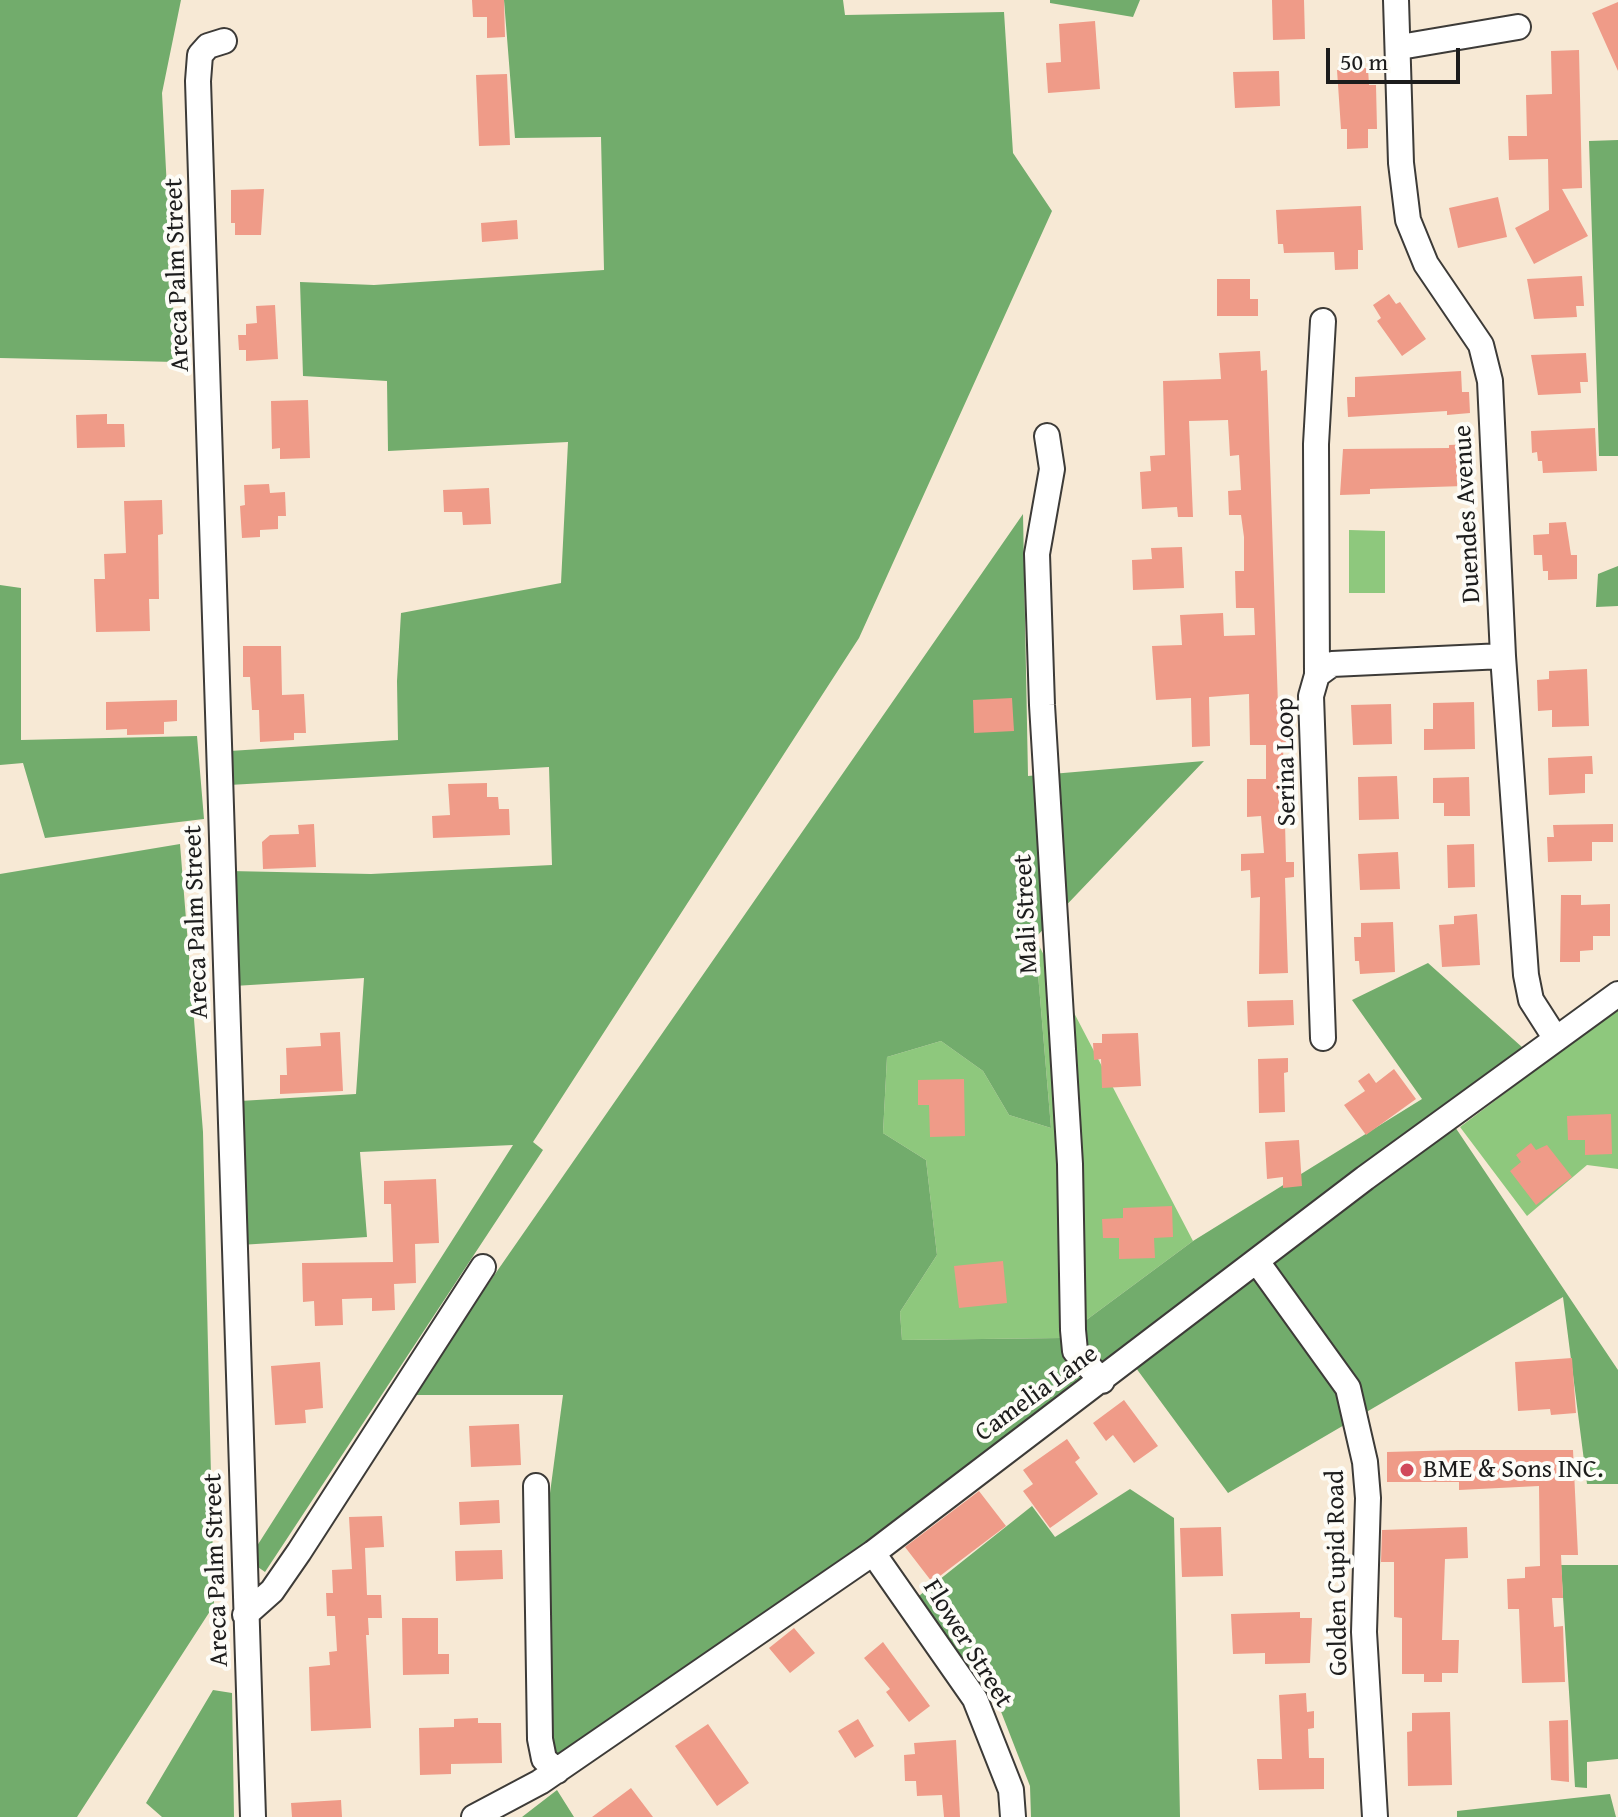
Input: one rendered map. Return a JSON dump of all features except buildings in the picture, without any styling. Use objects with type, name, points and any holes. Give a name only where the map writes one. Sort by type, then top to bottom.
[{"type":"street","name":"Duendes Avenue","points":[[1396,0],[1400,47],[1401,163],[1408,220],[1426,264],[1481,345],[1490,381],[1503,656],[1526,975],[1531,1000],[1556,1039]]},
{"type":"street","points":[[1400,47],[1518,27]]},
{"type":"street","name":"Areca Palm Street","points":[[224,41],[208,46],[200,55],[198,81],[253,1817]]},
{"type":"street","points":[[1317,675],[1316,444],[1323,321]]},
{"type":"street","name":"Mali Street","points":[[1047,436],[1051,480],[1037,554],[1042,705],[1070,1164],[1073,1330],[1075,1351],[1102,1381]]},
{"type":"street","name":"Serina Loop","points":[[1323,1038],[1311,696],[1317,675],[1332,664],[1503,656]]},
{"type":"street","name":"Camelia Lane","points":[[474,1817],[518,1796],[557,1771],[873,1553],[1258,1263],[1365,1178],[1618,994]]},
{"type":"street","name":"Golden Cupid Road","points":[[1258,1263],[1348,1388],[1365,1462],[1368,1498],[1364,1632],[1375,1817]]},
{"type":"street","points":[[245,1615],[272,1591],[299,1552],[483,1267]]},
{"type":"street","points":[[536,1486],[540,1739],[544,1759],[557,1771]]},
{"type":"street","name":"Flower Street","points":[[873,1553],[975,1699],[1011,1790],[1013,1817]]},
{"type":"green space","points":[[0,0],[181,0],[162,93],[176,362],[0,358]]},
{"type":"green space","points":[[504,0],[843,0],[845,15],[1004,12],[1013,153],[1052,211],[859,638],[533,1142],[543,1150],[265,1572],[248,1560],[513,1145],[360,1152],[367,1237],[240,1245],[240,1101],[356,1094],[364,978],[234,986],[230,871],[371,874],[552,865],[549,767],[229,785],[230,751],[398,740],[401,613],[561,583],[568,442],[388,451],[387,381],[303,376],[300,282],[374,285],[604,270],[601,137],[515,138]]},
{"type":"green space","points":[[1050,0],[1140,0],[1133,17],[1050,3]]},
{"type":"green space","points":[[1618,140],[1618,456],[1599,456],[1589,141]]},
{"type":"green space","points":[[1023,514],[1028,776],[1204,761],[1035,938],[1051,1128],[1009,1115],[983,1071],[941,1041],[887,1057],[883,1133],[926,1160],[937,1255],[900,1312],[902,1340],[1062,1338],[1193,1241],[1422,1099],[1352,1000],[1428,963],[1532,1056],[1449,1118],[1618,1370],[1618,1484],[1587,1484],[1563,1297],[1228,1493],[1136,1368],[1102,1381],[557,1771],[542,1754],[537,1591],[563,1395],[411,1395]]},
{"type":"green space","points":[[1349,530],[1385,531],[1385,593],[1349,593]]},
{"type":"green space","points":[[1618,566],[1618,606],[1596,607],[1598,574]]},
{"type":"green space","points":[[0,585],[21,588],[21,740],[197,736],[204,819],[45,838],[23,763],[0,765]]},
{"type":"green space","points":[[180,844],[203,1132],[214,1605],[77,1817],[0,1817],[0,874]]},
{"type":"green space","points":[[1035,938],[1193,1241],[1062,1338],[902,1340],[900,1312],[937,1255],[926,1160],[883,1133],[887,1057],[941,1041],[983,1071],[1009,1115],[1051,1128]]},
{"type":"green space","points":[[1618,1008],[1618,1169],[1587,1165],[1527,1216],[1460,1127]]},
{"type":"green space","points":[[1130,1489],[1174,1518],[1180,1817],[1031,1817],[1030,1786],[993,1691],[910,1603],[1032,1506],[1055,1537]]},
{"type":"green space","points":[[1561,1565],[1618,1565],[1618,1759],[1587,1762],[1587,1788],[1575,1787]]},
{"type":"green space","points":[[213,1690],[232,1693],[234,1817],[162,1817],[146,1803]]},
{"type":"green space","points":[[557,1790],[574,1817],[522,1817]]},
{"type":"green space","points":[[1610,1794],[1616,1817],[1457,1817],[1457,1811]]},
{"type":"place","name":"BME & Sons INC.","points":[[1407,1470]]}]
